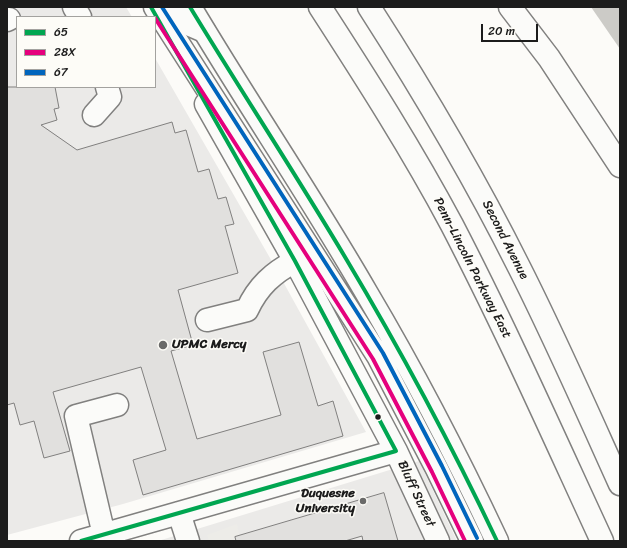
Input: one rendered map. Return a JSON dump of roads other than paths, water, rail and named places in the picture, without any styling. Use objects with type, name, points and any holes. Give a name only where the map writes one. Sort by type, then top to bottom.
[{"type":"main road","points":[[74,7],[79,16]]},
{"type":"main road","name":"Bluff Street","points":[[151,7],[295,261],[396,451],[438,541]]},
{"type":"main road","points":[[155,7],[378,356],[437,469],[472,541]]},
{"type":"main road","points":[[173,7],[190,26],[204,31]]},
{"type":"main road","points":[[190,7],[366,291],[414,377],[475,494],[497,541]]},
{"type":"main road","name":"Penn-Lincoln Parkway East","points":[[320,7],[418,164],[451,224],[513,347],[602,541]]},
{"type":"main road","name":"Second Avenue","points":[[369,7],[417,83],[487,205],[613,451],[620,484]]},
{"type":"main road","points":[[510,7],[549,58],[620,166]]},
{"type":"main road","points":[[94,115],[110,97],[107,88]]},
{"type":"main road","points":[[207,320],[248,310],[252,299],[260,287],[281,269],[295,261]]},
{"type":"main road","points":[[104,535],[76,416],[117,405]]},
{"type":"main road","points":[[81,541],[396,451]]},
{"type":"main road","points":[[179,513],[188,541]]},
{"type":"place","name":"UPMC Mercy","points":[[163,345]]},
{"type":"place","name":"Duquesne University","points":[[363,501]]}]
